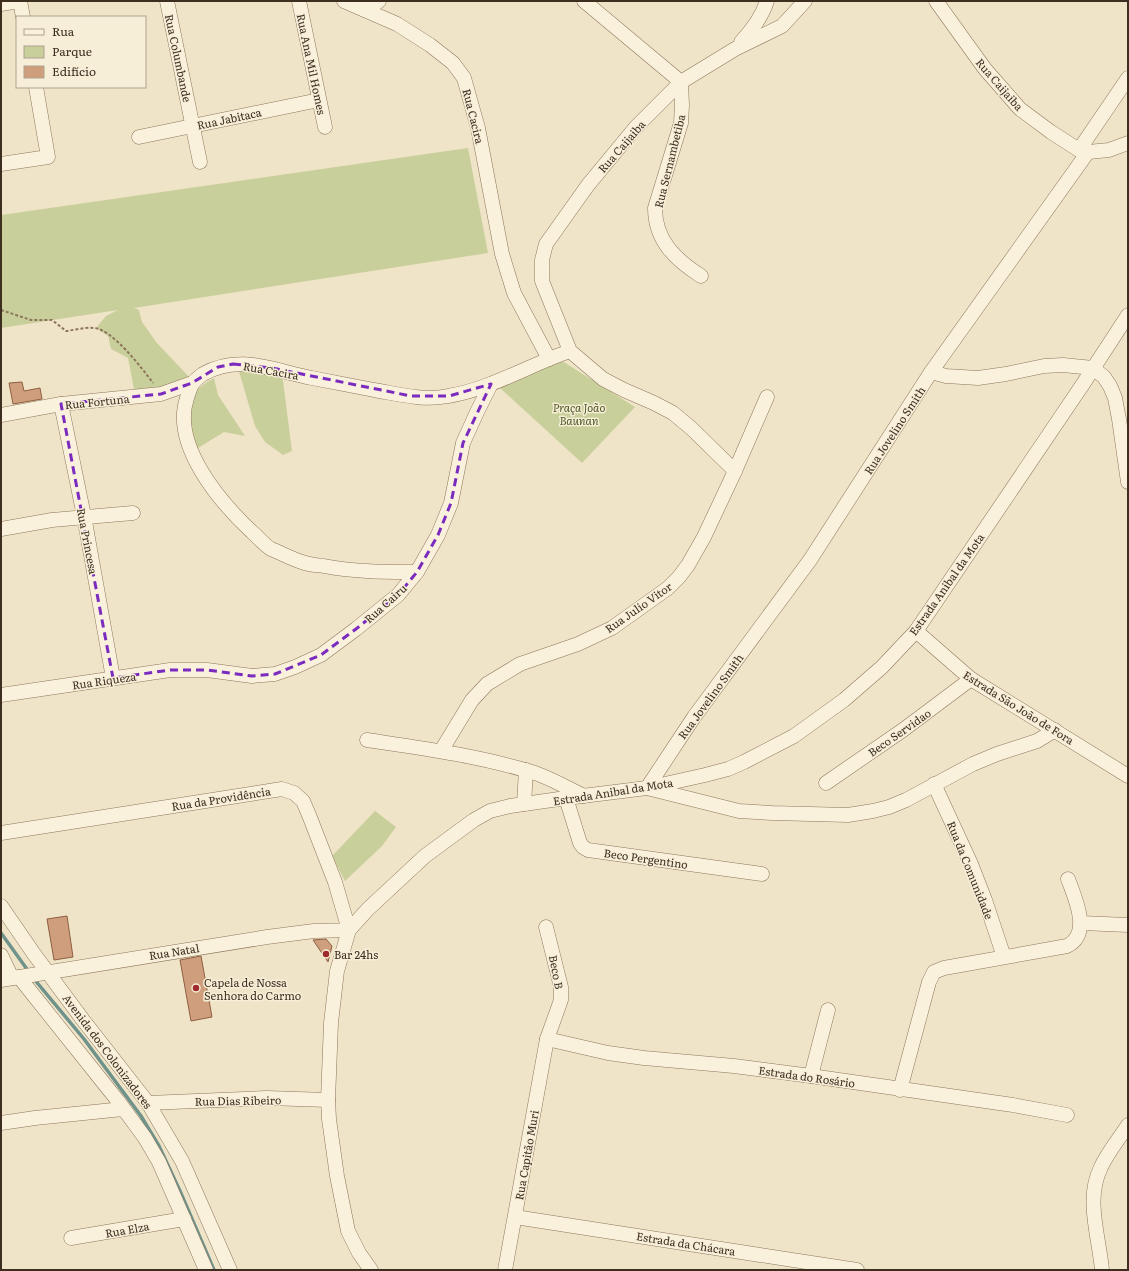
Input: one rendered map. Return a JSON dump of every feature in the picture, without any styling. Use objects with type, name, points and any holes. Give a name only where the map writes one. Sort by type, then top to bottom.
[{"type":"street","points":[[1,4],[19,1],[23,16]]},
{"type":"street","name":"Rua Columbande","points":[[167,1],[200,162]]},
{"type":"street","name":"Rua Ana Mil Homes","points":[[299,1],[325,127]]},
{"type":"street","name":"Rua Cacira","points":[[344,1],[397,24],[430,45],[453,63],[464,78],[478,128],[502,254],[514,293],[549,359]]},
{"type":"street","points":[[366,10],[379,1]]},
{"type":"street","points":[[584,1],[681,82]]},
{"type":"street","points":[[735,49],[753,29],[764,10],[767,1]]},
{"type":"street","name":"Rua Caijaiba","points":[[570,352],[542,281],[542,260],[546,244],[588,185],[636,127],[681,82],[735,49],[782,26],[805,1]]},
{"type":"street","name":"Rua Caijaiba","points":[[936,1],[985,69],[1020,109],[1083,151]]},
{"type":"street","name":"Rua Jovelino Smith","points":[[647,788],[694,716],[810,560],[931,372],[1083,151],[1128,78]]},
{"type":"street","name":"Rua Sernambetiba","points":[[681,82],[681,123],[655,208],[655,219],[660,236],[671,252],[684,265],[701,276]]},
{"type":"street","points":[[1,164],[48,156],[36,88]]},
{"type":"street","name":"Rua Jabitaca","points":[[139,137],[319,100]]},
{"type":"street","points":[[1083,151],[1109,150],[1128,143]]},
{"type":"street","name":"Estrada Anibal da Mota","points":[[371,1270],[359,1253],[348,1232],[337,1176],[328,1100],[331,1023],[337,971],[349,930],[368,909],[425,856],[474,820],[490,811],[524,804],[647,788],[728,769],[767,751],[794,736],[844,700],[882,667],[916,631],[1128,315]]},
{"type":"street","points":[[570,352],[603,378],[624,390],[673,413],[697,433],[734,471]]},
{"type":"street","name":"Rua Cacira","points":[[192,383],[218,367],[233,364],[272,368],[309,378],[411,396],[431,398],[449,396],[492,384],[549,359],[570,352]]},
{"type":"street","points":[[931,372],[946,376],[978,378],[1044,366],[1063,365],[1093,368],[1104,377],[1115,398],[1128,482]]},
{"type":"street","points":[[192,383],[185,402],[183,417],[186,435],[192,455],[231,512],[268,547],[302,562],[337,569],[366,572],[417,572]]},
{"type":"street","name":"Rua Fortuna","points":[[1,415],[61,404],[161,394],[192,383]]},
{"type":"street","name":"Rua Cairu","points":[[208,670],[252,676],[275,674],[295,667],[321,655],[356,630],[398,595],[417,572],[438,535],[451,503],[463,443],[492,384]]},
{"type":"street","name":"Rua Julio Vitor","points":[[441,751],[472,700],[487,684],[520,664],[578,644],[612,628],[668,588],[688,565],[704,537],[766,398]]},
{"type":"street","name":"Rua Princesa","points":[[61,404],[84,516],[113,678]]},
{"type":"street","points":[[1,529],[84,516],[133,513]]},
{"type":"street","name":"Estrada São João de Fora","points":[[916,631],[971,678],[1128,776]]},
{"type":"street","name":"Rua Riqueza","points":[[1,695],[170,670],[208,670]]},
{"type":"street","name":"Beco Servidao","points":[[826,783],[916,721],[971,678]]},
{"type":"street","points":[[647,788],[740,811],[772,814],[848,815],[889,807],[906,800],[973,764],[997,754],[1037,741],[1056,730]]},
{"type":"street","points":[[367,740],[441,751],[526,770],[584,796]]},
{"type":"street","points":[[524,804],[526,770]]},
{"type":"street","name":"Rua da Comunidade","points":[[934,784],[986,900],[1004,957]]},
{"type":"street","name":"Rua da Providência","points":[[1,833],[282,789],[294,793],[302,801],[309,815],[335,882],[349,930]]},
{"type":"street","name":"Beco Pergentino","points":[[566,798],[580,843],[588,850],[762,874]]},
{"type":"street","points":[[900,1090],[929,982],[934,972],[944,968],[1073,944],[1077,937],[1081,916],[1068,879]]},
{"type":"street","name":"Avenida dos Colonizadores","points":[[1,906],[44,972],[148,1102],[182,1161],[230,1270]]},
{"type":"street","points":[[1080,923],[1128,925]]},
{"type":"street","name":"Beco B","points":[[546,927],[562,987],[561,1000],[547,1040]]},
{"type":"street","name":"Rua Natal","points":[[14,978],[267,937],[314,931],[349,930]]},
{"type":"street","name":"Avenida dos Colonizadores","points":[[1,955],[14,978],[118,1101],[144,1138],[159,1162],[206,1270]]},
{"type":"street","points":[[811,1076],[828,1010]]},
{"type":"street","name":"Estrada do Rosário","points":[[547,1040],[608,1053],[644,1058],[734,1066],[811,1076],[1067,1115]]},
{"type":"street","name":"Rua Capitão Muri","points":[[505,1270],[547,1040]]},
{"type":"street","name":"Rua Dias Ribeiro","points":[[148,1102],[267,1098],[328,1100]]},
{"type":"street","points":[[1,1123],[123,1109]]},
{"type":"street","points":[[1102,1270],[1093,1212],[1095,1185],[1101,1167],[1128,1125]]},
{"type":"street","name":"Estrada da Chácara","points":[[515,1217],[857,1270]]},
{"type":"street","name":"Rua Elza","points":[[71,1238],[184,1219]]},
{"type":"path","points":[[1,310],[31,320],[52,320],[66,331],[95,328],[109,334],[139,364],[161,394]]},
{"type":"highlighted area","points":[[233,364],[272,368],[411,396],[449,396],[491,384],[463,443],[451,503],[438,535],[417,572],[398,595],[356,629],[321,655],[275,674],[252,676],[207,670],[170,670],[113,678],[61,404],[161,394],[192,383],[218,367]]},
{"type":"green space","points":[[468,148],[488,253],[134,308],[139,310],[142,322],[157,343],[191,379],[154,389],[134,389],[128,358],[111,349],[108,336],[96,328],[106,316],[118,310],[1,328],[1,215]]},
{"type":"green space","name":"Praça João Baunan","points":[[559,359],[635,407],[582,463],[500,388]]},
{"type":"green space","points":[[238,368],[282,373],[292,451],[283,455],[265,442],[255,426]]},
{"type":"green space","points":[[214,378],[218,395],[245,436],[224,432],[198,448],[190,441],[188,417],[189,404],[197,390]]},
{"type":"green space","points":[[375,811],[396,827],[382,846],[345,881],[332,856]]},
{"type":"building","points":[[22,382],[24,391],[40,388],[42,399],[13,404],[9,383]]},
{"type":"building","points":[[67,916],[73,957],[54,960],[47,919]]},
{"type":"building","name":"Bar 24hs","points":[[326,939],[332,946],[328,962],[313,940]]},
{"type":"building","name":"Capela de Nossa Senhora do Carmo","points":[[201,956],[212,1017],[191,1021],[180,960]]},
{"type":"waterway","points":[[1,933],[29,972]]},
{"type":"waterway","points":[[34,979],[84,1039],[141,1116],[159,1146],[214,1270]]},
{"type":"place","name":"Bar 24hs","points":[[326,954]]},
{"type":"place","name":"Capela de Nossa Senhora do Carmo","points":[[196,988]]}]
